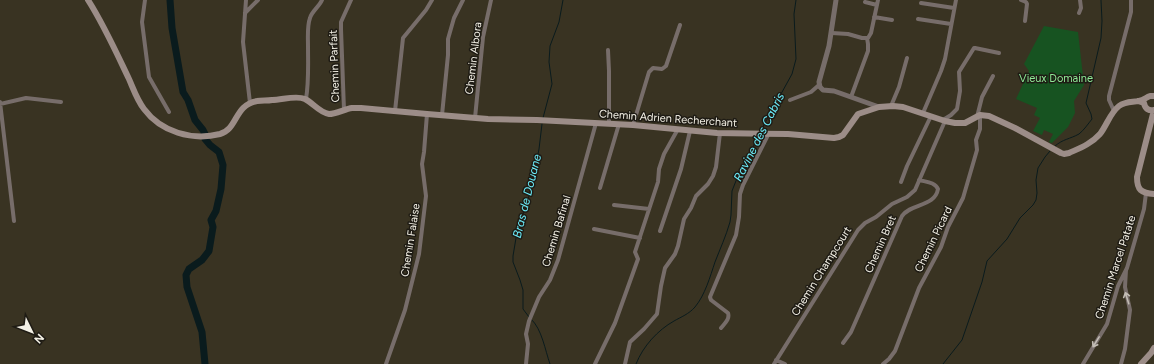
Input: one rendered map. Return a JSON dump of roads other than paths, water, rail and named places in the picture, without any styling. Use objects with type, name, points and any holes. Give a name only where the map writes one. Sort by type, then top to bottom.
[{"type":"main road","points":[[88,0],[143,108],[158,124],[179,134],[192,136],[224,132],[229,128],[243,107],[250,103],[264,100],[296,98],[306,99]]},
{"type":"main road","points":[[978,116],[989,116],[1015,128],[1049,148],[1064,154],[1091,142],[1100,133],[1118,106],[1125,102],[1142,101],[1148,96],[1154,96]]},
{"type":"main road","name":"Chemin Adrien Recherchant","points":[[306,99],[328,114],[353,108],[361,108],[475,118],[619,124],[720,133],[767,133],[834,138],[840,137],[845,133],[850,123],[858,114],[879,107],[903,107],[961,124],[978,116]]},
{"type":"main road","points":[[1142,101],[1146,108],[1152,111],[1148,138],[1137,177],[1137,184],[1143,192],[1154,194]]},
{"type":"main road","points":[[1141,364],[1154,348]]},
{"type":"street","points":[[145,0],[142,22],[149,77],[169,112]]},
{"type":"street","points":[[246,0],[242,42],[250,103]]},
{"type":"street","points":[[245,13],[258,0]]},
{"type":"street","points":[[306,99],[308,79],[309,18],[322,0]]},
{"type":"street","name":"Chemin Parfait","points":[[344,110],[341,22],[351,0]]},
{"type":"street","points":[[395,111],[403,38],[426,10],[432,0]]},
{"type":"street","points":[[442,115],[448,55],[448,39],[454,18],[463,0]]},
{"type":"street","name":"Chemin Albora","points":[[475,118],[483,37],[491,0]]},
{"type":"street","points":[[790,100],[812,92],[819,85],[832,33],[836,0]]},
{"type":"street","points":[[922,113],[945,59],[956,0]]},
{"type":"street","points":[[1021,0],[1027,4],[1025,21]]},
{"type":"street","points":[[1079,13],[1081,8],[1080,0]]},
{"type":"street","points":[[1114,111],[1109,100],[1109,96],[1131,12],[1131,0]]},
{"type":"street","points":[[851,97],[868,52],[867,38],[871,33],[878,2],[865,2]]},
{"type":"street","points":[[921,2],[954,8]]},
{"type":"street","points":[[874,17],[892,20]]},
{"type":"street","points":[[918,19],[952,24]]},
{"type":"street","points":[[633,125],[649,72],[653,68],[662,69],[666,66],[680,25]]},
{"type":"street","points":[[832,33],[848,34],[867,38]]},
{"type":"street","points":[[944,120],[957,109],[960,91],[959,72],[974,48],[999,53]]},
{"type":"street","points":[[608,50],[609,124]]},
{"type":"street","points":[[891,106],[908,58]]},
{"type":"street","name":"Chemin Picard","points":[[883,364],[889,359],[894,351],[919,288],[941,247],[948,227],[963,198],[977,150],[976,140],[980,129],[978,116],[982,97],[993,76]]},
{"type":"street","points":[[819,85],[823,90],[834,91],[879,107]]},
{"type":"street","points":[[14,221],[0,103],[26,98],[61,102]]},
{"type":"street","name":"Chemin Falaise","points":[[386,364],[405,310],[419,254],[426,196],[422,164],[427,114]]},
{"type":"street","points":[[901,182],[931,116]]},
{"type":"street","name":"Chemin Champcourt","points":[[775,362],[858,230],[865,223],[876,217],[892,204],[907,197],[915,190],[944,120]]},
{"type":"street","name":"Chemin Bafinal","points":[[526,364],[528,344],[526,334],[529,321],[539,297],[550,280],[558,260],[596,123]]},
{"type":"street","points":[[600,188],[619,124]]},
{"type":"street","points":[[595,364],[615,323],[634,272],[638,259],[635,252],[658,182],[659,169],[664,154],[678,129]]},
{"type":"street","points":[[660,231],[681,169],[690,131]]},
{"type":"street","points":[[626,364],[630,342],[657,314],[665,268],[678,246],[684,219],[696,196],[708,184],[713,176],[716,167],[720,133]]},
{"type":"street","points":[[721,328],[729,318],[729,315],[711,300],[710,297],[736,235],[739,217],[740,194],[743,185],[767,133]]},
{"type":"street","name":"Chemin Bret","points":[[843,343],[851,332],[902,216],[909,209],[929,202],[937,195],[938,190],[935,185],[919,180]]},
{"type":"street","name":"Chemin Marcel Patate","points":[[1083,364],[1106,324],[1118,286],[1127,268],[1144,209],[1146,193]]},
{"type":"street","points":[[614,205],[649,209]]},
{"type":"street","points":[[594,229],[640,238]]},
{"type":"street","points":[[1121,364],[1125,349],[1130,310],[1125,287],[1127,268]]},
{"type":"street","points":[[775,362],[784,364]]},
{"type":"waterway","points":[[170,0],[172,28],[183,92],[188,100],[195,120],[205,134],[205,139],[219,152],[223,165],[221,189],[216,211],[211,220],[213,227],[209,251],[202,260],[189,269],[186,275],[187,287],[202,332],[205,364]]},
{"type":"waterway","name":"Bras de Douane","points":[[543,118],[552,84],[549,62],[550,46],[559,22],[563,0]]},
{"type":"waterway","name":"Ravine des Cabris","points":[[760,132],[792,74],[796,59],[794,14],[796,0]]},
{"type":"waterway","points":[[1055,146],[1079,134],[1092,119],[1086,103],[1101,38],[1101,0]]},
{"type":"waterway","name":"Bras de Douane","points":[[529,317],[523,309],[523,290],[513,262],[513,256],[517,232],[528,200],[535,169],[542,124]]},
{"type":"waterway","name":"Ravine des Cabris","points":[[636,364],[647,345],[657,334],[668,325],[690,312],[702,297],[730,222],[732,191],[741,168],[748,158],[758,136]]},
{"type":"waterway","points":[[943,364],[962,340],[982,282],[987,261],[1007,239],[1020,218],[1036,200],[1036,180],[1038,168],[1050,151]]},
{"type":"waterway","name":"Bras de Douane","points":[[531,319],[541,334],[550,364]]},
{"type":"park label","name":"Vieux Domaine","points":[[1056,78]]}]
